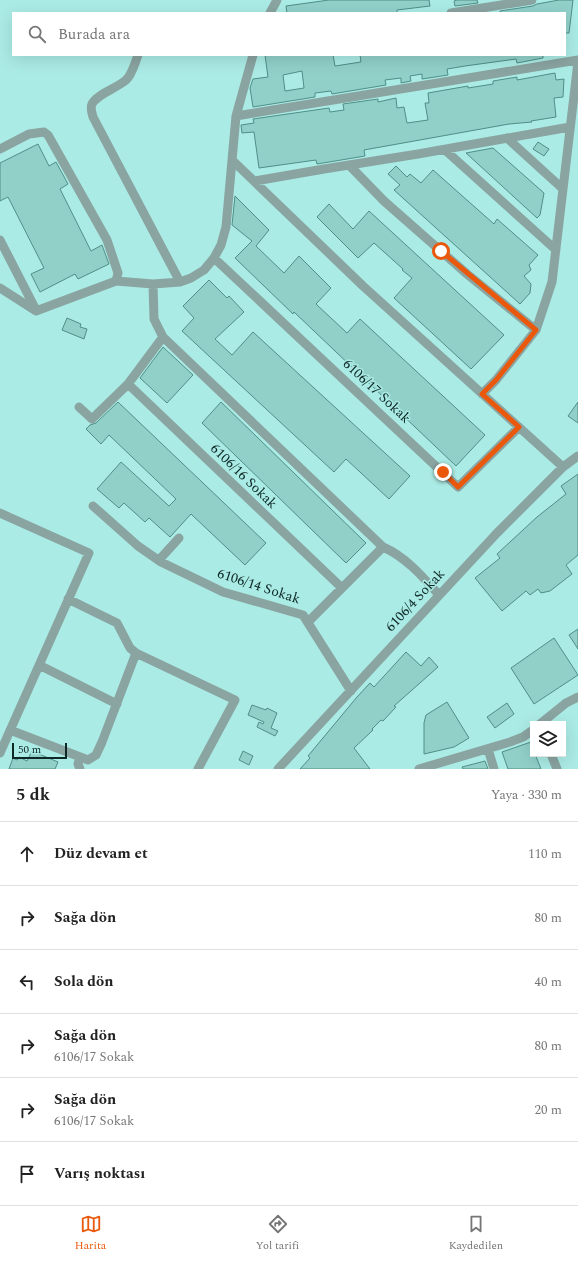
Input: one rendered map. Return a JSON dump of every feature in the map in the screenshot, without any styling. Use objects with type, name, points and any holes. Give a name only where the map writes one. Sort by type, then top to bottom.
[{"type":"street","points":[[271,12],[278,0]]},
{"type":"street","points":[[457,12],[532,0]]},
{"type":"street","points":[[138,56],[129,77],[124,82],[96,99],[92,106],[92,113],[180,282]]},
{"type":"street","points":[[36,311],[116,281],[153,284],[180,282],[191,278],[204,270],[214,258],[221,245],[226,227],[236,116],[253,56]]},
{"type":"street","points":[[236,116],[578,61],[552,282],[536,330],[496,380],[482,394]]},
{"type":"street","points":[[255,181],[445,150],[570,127]]},
{"type":"street","points":[[0,149],[29,134],[44,132],[48,135],[108,240],[118,274],[116,281]]},
{"type":"street","points":[[507,138],[564,189]]},
{"type":"street","points":[[445,150],[556,250]]},
{"type":"street","points":[[232,160],[363,286],[563,467]]},
{"type":"street","points":[[349,165],[384,201],[467,274],[536,330]]},
{"type":"street","points":[[0,240],[36,311]]},
{"type":"street","name":"6106/17 Sokak","points":[[214,258],[458,487],[519,427]]},
{"type":"street","points":[[153,284],[154,319],[163,337],[383,547],[392,551],[403,559],[439,595]]},
{"type":"street","points":[[0,288],[36,311]]},
{"type":"street","points":[[79,407],[92,419],[128,384],[163,337]]},
{"type":"street","name":"6106/16 Sokak","points":[[128,384],[342,588]]},
{"type":"street","name":"6106/4 Sokak","points":[[278,769],[497,533],[563,467],[578,456]]},
{"type":"street","name":"6106/14 Sokak","points":[[93,506],[138,546],[159,560],[223,592],[303,615],[351,691]]},
{"type":"street","points":[[0,512],[89,553],[0,753]]},
{"type":"street","points":[[159,560],[179,538]]},
{"type":"street","points":[[308,622],[383,547]]},
{"type":"street","points":[[68,599],[117,623],[130,648],[136,653],[235,700],[198,769]]},
{"type":"street","points":[[10,730],[88,760],[96,754],[102,742],[136,653]]},
{"type":"street","points":[[39,665],[117,704]]},
{"type":"street","points":[[544,721],[566,703],[578,696]]},
{"type":"street","points":[[420,769],[488,749],[523,737],[530,732]]},
{"type":"street","points":[[488,749],[494,769]]},
{"type":"street","points":[[80,757],[78,764],[80,769]]},
{"type":"street","points":[[552,757],[557,769]]},
{"type":"building","points":[[329,0],[429,0],[430,6],[397,10],[397,12],[287,12],[286,6]]},
{"type":"building","points":[[477,0],[478,3],[455,6],[454,1]]},
{"type":"building","points":[[559,0],[573,0],[569,33],[566,33],[566,12],[500,12]]},
{"type":"building","points":[[265,56],[333,56],[335,66],[361,62],[360,56],[543,56],[543,58],[517,63],[516,59],[447,69],[448,75],[422,79],[422,74],[410,76],[411,81],[401,83],[401,78],[385,80],[386,85],[332,94],[331,91],[315,93],[315,97],[253,107],[250,88],[253,79],[268,77]],"holes":[[[302,71],[304,88],[285,91],[283,75]]]},
{"type":"building","points":[[555,73],[556,80],[564,79],[563,97],[554,98],[556,117],[364,150],[365,156],[317,164],[316,160],[259,168],[254,132],[242,133],[241,125],[254,123],[253,119],[329,108],[330,112],[344,110],[343,104],[378,99],[378,102],[396,98],[397,108],[404,107],[407,123],[428,120],[425,103],[429,103],[428,93],[468,86],[468,88],[493,84],[493,81],[517,77],[517,80]]},
{"type":"building","points":[[538,142],[549,149],[544,156],[533,149]]},
{"type":"building","points":[[38,144],[49,166],[56,162],[68,184],[60,189],[91,251],[102,245],[109,264],[78,279],[75,274],[40,292],[31,274],[44,268],[8,197],[0,201],[0,163]]},
{"type":"building","points":[[493,148],[544,193],[540,215],[537,218],[466,153]]},
{"type":"building","points":[[396,166],[407,177],[410,174],[421,183],[433,170],[494,224],[497,219],[538,255],[529,265],[531,270],[524,276],[531,284],[530,293],[520,304],[394,190],[400,185],[388,174]]},
{"type":"building","points":[[235,196],[269,230],[256,246],[284,273],[299,256],[331,288],[316,304],[347,333],[360,319],[485,435],[456,466],[235,258],[252,241],[232,225]]},
{"type":"building","points":[[329,204],[353,229],[369,211],[504,335],[471,369],[394,298],[412,278],[402,270],[403,269],[374,243],[358,258],[317,217]]},
{"type":"building","points":[[209,280],[227,298],[229,296],[244,312],[215,339],[232,355],[253,332],[410,476],[389,499],[346,459],[334,472],[182,331],[194,318],[183,306]]},
{"type":"building","points":[[67,318],[81,324],[80,327],[87,329],[84,339],[62,330]]},
{"type":"building","points":[[163,347],[193,375],[167,403],[140,378]]},
{"type":"building","points":[[118,402],[266,543],[245,565],[191,514],[170,537],[149,518],[145,522],[124,503],[119,508],[97,489],[121,462],[169,506],[176,499],[109,435],[101,444],[86,429],[90,425],[96,423]]},
{"type":"building","points":[[221,402],[366,543],[346,563],[202,423]]},
{"type":"building","points":[[578,402],[578,423],[568,416]]},
{"type":"building","points":[[578,474],[578,555],[566,565],[572,574],[550,591],[541,593],[538,589],[530,595],[526,591],[502,611],[475,578],[500,558],[497,554],[537,517],[566,494],[561,486]]},
{"type":"building","points":[[578,629],[578,649],[569,635]]},
{"type":"building","points":[[554,638],[578,675],[534,704],[511,668]]},
{"type":"building","points":[[406,652],[421,666],[429,657],[438,667],[394,706],[396,707],[383,721],[381,720],[354,748],[370,769],[300,769],[310,758],[308,756],[357,697],[370,683],[374,687]]},
{"type":"building","points":[[447,702],[469,738],[454,747],[424,754],[424,723],[426,715]]},
{"type":"building","points":[[507,703],[514,714],[495,728],[487,717]]},
{"type":"building","points":[[252,705],[266,710],[267,708],[277,713],[271,728],[278,731],[275,736],[257,727],[259,722],[263,724],[264,722],[248,715]]},
{"type":"building","points":[[530,742],[530,757],[536,757],[541,769],[508,769],[502,752]]},
{"type":"building","points":[[32,751],[58,762],[55,769],[9,769],[13,758],[17,760],[19,757],[27,761]]},
{"type":"building","points":[[243,751],[253,756],[249,765],[239,760]]},
{"type":"building","points":[[485,761],[488,769],[463,769],[462,767]]},
{"type":"route","points":[[441,251],[536,330],[496,380],[482,394],[519,427],[458,487],[443,472]]}]
